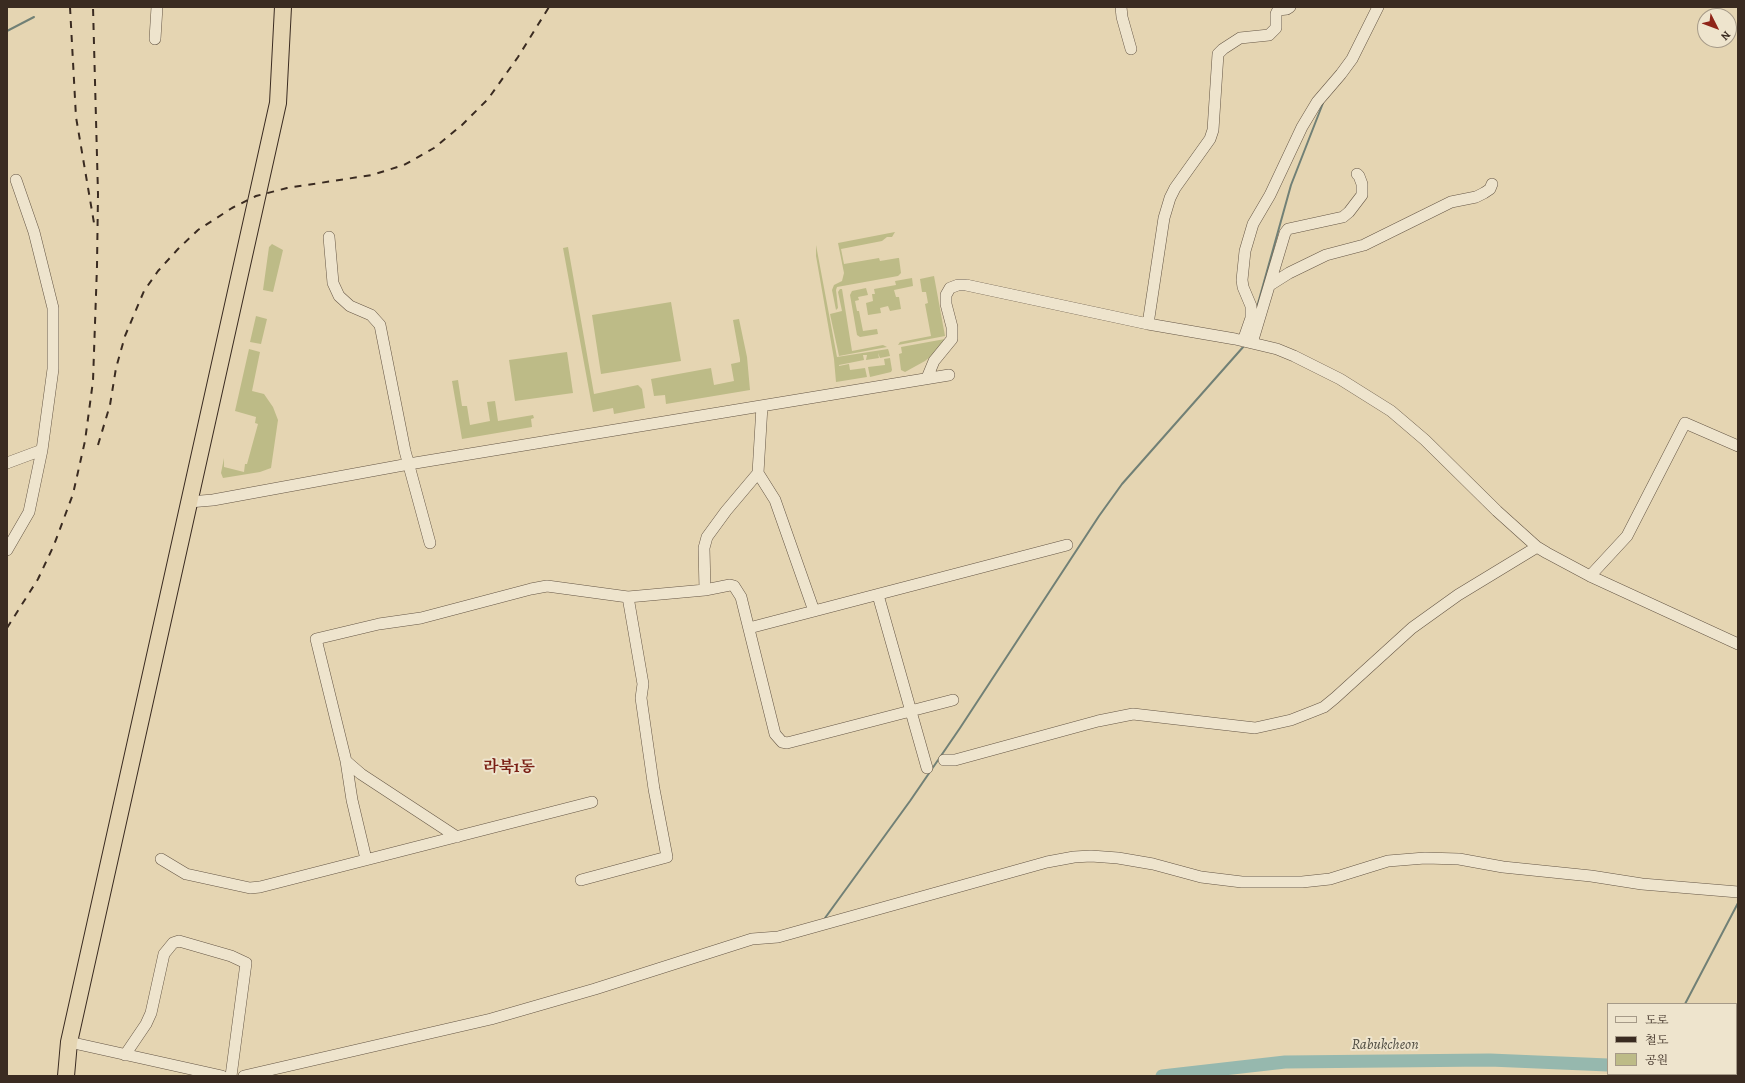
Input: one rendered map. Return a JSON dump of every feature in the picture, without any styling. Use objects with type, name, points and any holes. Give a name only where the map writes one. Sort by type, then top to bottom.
[{"type":"highway","points":[[66,1076],[69,1042],[278,103],[283,7]]},
{"type":"street","points":[[155,39],[157,7]]},
{"type":"street","points":[[1121,7],[1122,17],[1131,49]]},
{"type":"street","points":[[1148,324],[1164,218],[1170,198],[1175,188],[1210,139],[1213,130],[1218,54],[1240,38],[1269,35],[1276,28],[1276,14],[1278,10],[1287,10],[1290,7]]},
{"type":"street","points":[[1247,342],[1251,318],[1251,306],[1242,280],[1245,250],[1253,224],[1270,196],[1302,127],[1317,102],[1352,59],[1377,8]]},
{"type":"street","points":[[1247,342],[1270,285],[1285,233],[1288,229],[1343,216],[1349,212],[1362,195],[1362,184],[1357,174]]},
{"type":"street","points":[[7,550],[29,512],[42,450],[53,369],[54,308],[34,232],[16,180]]},
{"type":"street","points":[[1270,285],[1289,272],[1326,255],[1364,245],[1450,202],[1476,197],[1490,189],[1492,184]]},
{"type":"street","points":[[329,236],[333,284],[339,296],[350,306],[371,315],[380,325],[408,464],[430,543]]},
{"type":"street","points":[[927,378],[934,361],[952,339],[952,327],[946,304],[946,295],[950,288],[958,285],[966,285],[1148,324],[1247,342],[1294,356],[1340,379],[1391,411],[1425,440],[1497,511],[1537,547],[1590,576],[1738,644]]},
{"type":"street","points":[[189,502],[213,500],[408,464],[949,375]]},
{"type":"street","points":[[762,406],[758,473],[775,500],[814,611]]},
{"type":"street","points":[[1590,576],[1627,536],[1686,423],[1738,446]]},
{"type":"street","points":[[7,463],[42,450]]},
{"type":"street","points":[[705,590],[704,548],[707,537],[758,473]]},
{"type":"street","points":[[749,628],[1067,546]]},
{"type":"street","points":[[944,760],[956,760],[1098,721],[1133,714],[1255,728],[1291,720],[1324,707],[1412,628],[1458,596],[1537,547]]},
{"type":"street","points":[[366,859],[352,800],[346,761],[316,639],[379,624],[421,618],[547,586],[628,597],[705,590],[730,585],[734,586],[741,597],[774,734],[782,742],[787,743],[953,700]]},
{"type":"street","points":[[878,595],[927,768]]},
{"type":"street","points":[[581,880],[667,857],[654,789],[641,698],[643,684],[628,597]]},
{"type":"street","points":[[346,761],[361,774],[457,837]]},
{"type":"street","points":[[161,859],[186,874],[250,888],[260,888],[366,859],[592,802]]},
{"type":"street","points":[[244,1076],[491,1019],[595,989],[752,939],[778,937],[1047,862],[1074,857],[1091,856],[1118,858],[1153,864],[1201,878],[1242,882],[1302,882],[1330,879],[1388,861],[1432,858],[1459,859],[1503,867],[1591,876],[1642,884],[1738,892]]},
{"type":"street","points":[[125,1055],[146,1024],[151,1013],[164,954],[173,943],[179,941],[231,956],[246,963],[231,1076]]},
{"type":"street","points":[[69,1042],[222,1076]]},
{"type":"green space","points":[[895,232],[892,237],[887,237],[882,241],[841,249],[844,264],[879,258],[880,261],[899,258],[901,273],[898,276],[837,287],[838,308],[836,310],[832,290],[834,285],[842,281],[844,273],[838,243]]},
{"type":"green space","points":[[272,244],[283,250],[273,292],[263,290],[269,247]]},
{"type":"green space","points":[[816,245],[837,357],[888,349],[890,356],[880,358],[878,353],[879,358],[866,360],[867,355],[863,355],[864,360],[839,365],[849,364],[850,370],[865,368],[867,377],[836,382],[834,359],[816,256]]},
{"type":"green space","points":[[568,247],[594,394],[638,385],[642,389],[645,408],[614,414],[613,408],[593,412],[563,248]]},
{"type":"green space","points":[[934,276],[945,336],[898,345],[900,342],[931,336],[925,304],[928,303],[926,292],[922,292],[920,279]]},
{"type":"green space","points":[[912,278],[913,286],[894,290],[896,297],[899,297],[901,309],[890,311],[888,306],[880,308],[881,313],[868,315],[866,303],[873,301],[872,294],[875,294],[874,289],[896,285],[895,281]]},
{"type":"green space","points":[[866,288],[868,295],[858,297],[859,300],[855,301],[857,311],[859,311],[863,331],[877,329],[878,334],[860,337],[857,335],[850,295],[852,291]]},
{"type":"green space","points":[[842,289],[852,351],[883,345],[887,347],[839,356],[830,314],[842,311],[838,292]]},
{"type":"green space","points":[[671,302],[681,361],[601,374],[592,315]]},
{"type":"green space","points":[[256,316],[267,319],[261,344],[250,342]]},
{"type":"green space","points":[[739,319],[747,357],[750,390],[666,404],[665,395],[654,396],[651,379],[711,368],[714,385],[734,381],[731,364],[740,362],[740,359],[733,320]]},
{"type":"green space","points":[[945,339],[944,344],[925,361],[905,372],[901,370],[899,354],[902,353],[901,347]]},
{"type":"green space","points":[[249,349],[260,352],[252,391],[264,394],[273,407],[278,420],[271,468],[260,472],[223,478],[221,473],[224,458],[224,467],[244,472],[245,464],[247,464],[258,424],[255,423],[256,417],[235,411]]},
{"type":"green space","points":[[567,352],[573,393],[515,401],[509,360]]},
{"type":"green space","points":[[890,358],[891,372],[870,377],[868,367],[885,365],[884,359]]},
{"type":"green space","points":[[458,380],[462,406],[467,406],[470,425],[490,421],[487,402],[495,401],[498,421],[533,415],[534,418],[531,419],[532,427],[462,439],[452,381]]},
{"type":"waterway","points":[[7,31],[34,17]]},
{"type":"waterway","points":[[1257,307],[1291,185],[1323,103]]},
{"type":"waterway","points":[[825,918],[910,801],[960,728],[1099,516],[1122,484],[1244,346]]},
{"type":"waterway","points":[[1686,1003],[1738,903]]},
{"type":"waterway","name":"Rabukcheon","points":[[1162,1076],[1285,1062],[1490,1060],[1607,1065]]},
{"type":"waterway","name":"Rabukcheon","points":[[1696,1075],[1701,1076]]},
{"type":"railway","points":[[70,7],[76,117],[94,223]]},
{"type":"railway","points":[[7,628],[38,579],[54,545],[73,494],[85,441],[93,381],[97,266],[98,194],[93,7]]},
{"type":"railway","points":[[98,445],[110,405],[116,368],[125,336],[144,291],[158,271],[178,249],[198,230],[232,208],[256,196],[287,188],[372,175],[404,165],[434,148],[462,125],[488,99],[518,57],[549,7]]},
{"type":"district","name":"라북1동","points":[[509,768]]}]
